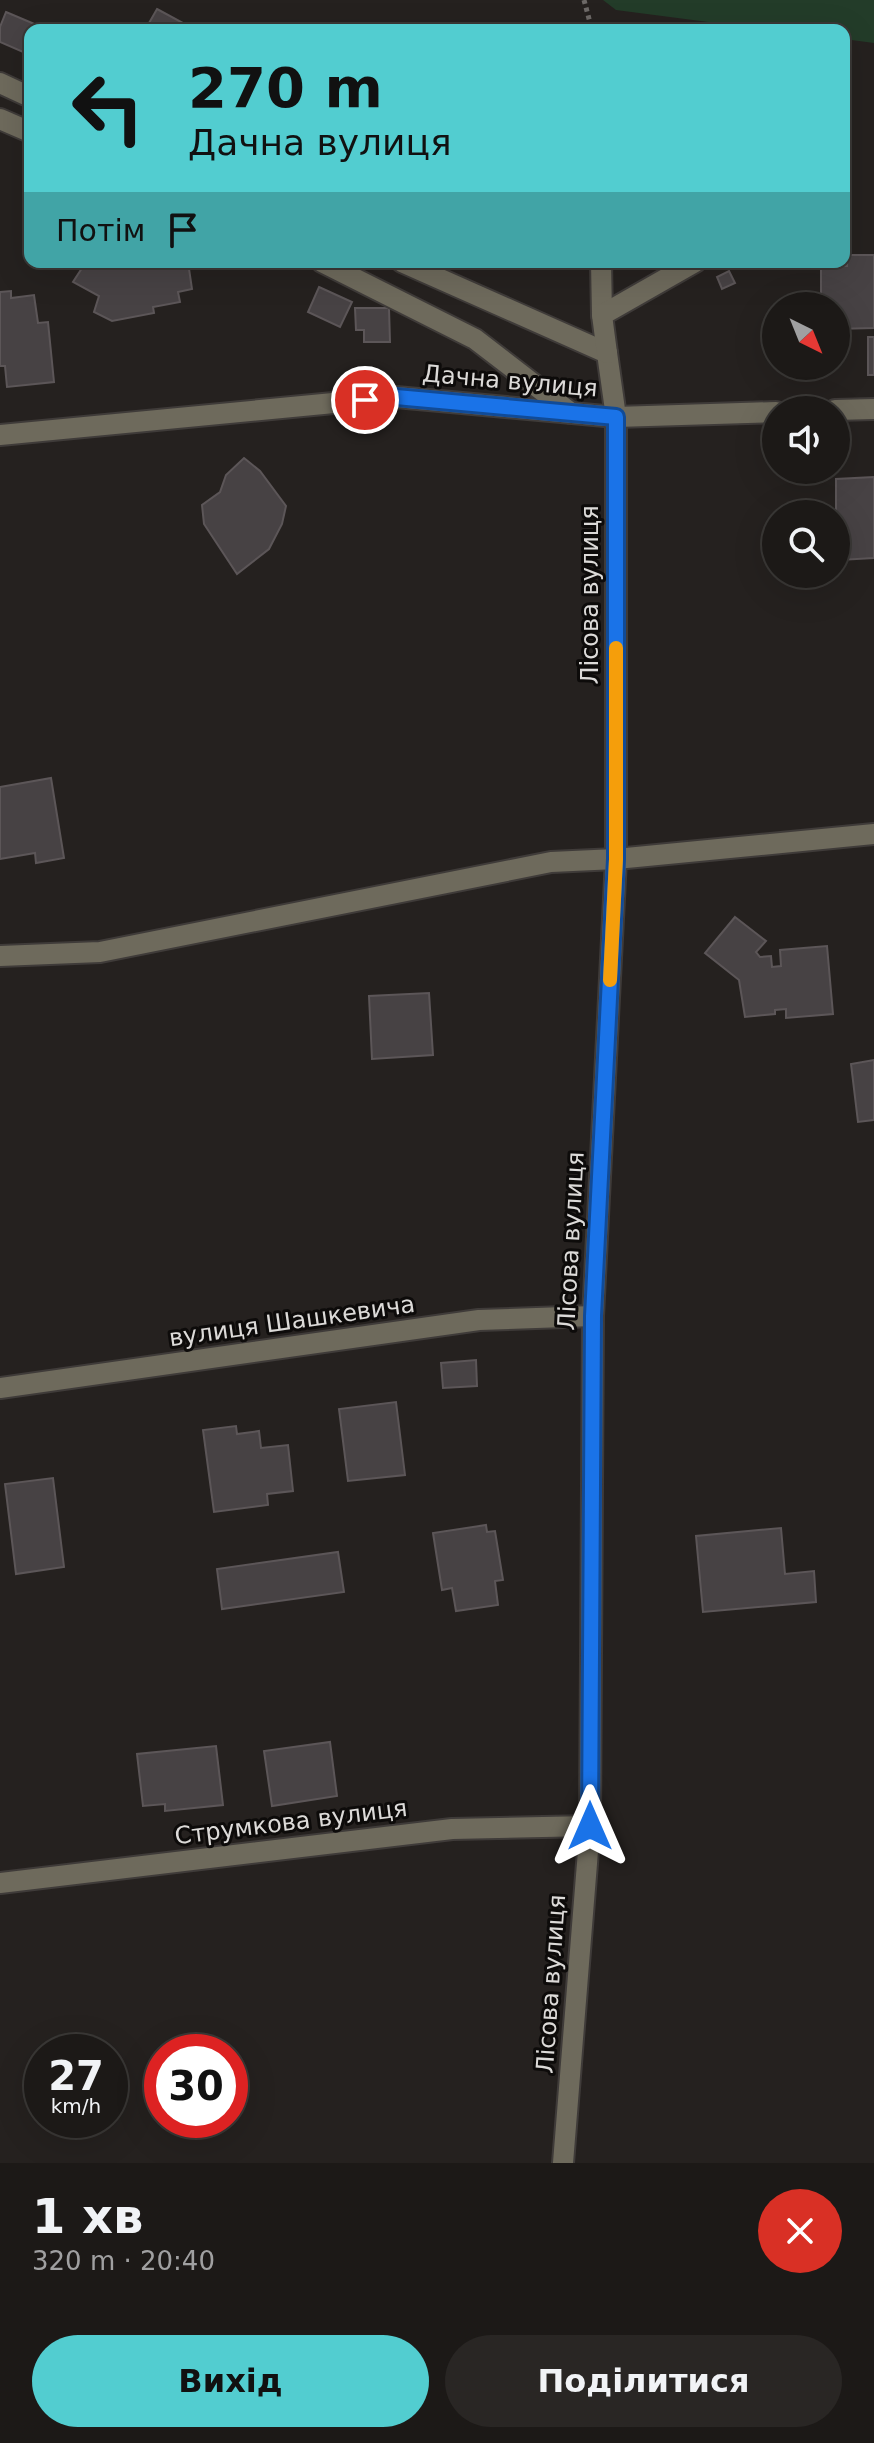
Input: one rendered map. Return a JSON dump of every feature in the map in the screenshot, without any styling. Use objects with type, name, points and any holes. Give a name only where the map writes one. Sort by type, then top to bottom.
[{"type":"street","points":[[0,83],[24,94]]},
{"type":"street","points":[[0,119],[24,129]]},
{"type":"street","points":[[334,268],[475,339],[571,413]]},
{"type":"street","points":[[416,268],[607,353]]},
{"type":"street","name":"Лісова вулиця","points":[[563,2163],[590,1826],[593,1316],[616,859],[616,417],[602,315],[601,268]]},
{"type":"street","points":[[602,315],[684,268]]},
{"type":"street","name":"Дачна вулиця","points":[[0,435],[396,397],[616,417],[762,412]]},
{"type":"street","points":[[850,410],[874,409]]},
{"type":"street","points":[[0,956],[100,952],[551,862],[616,859],[874,834]]},
{"type":"street","name":"вулиця Шашкевича","points":[[0,1388],[479,1320],[593,1316]]},
{"type":"street","name":"Струмкова вулиця","points":[[0,1883],[452,1829],[590,1826]]},
{"type":"path","points":[[584,0],[590,24]]},
{"type":"green space","points":[[603,0],[874,0],[874,43],[850,40],[850,24],[724,24],[616,10]]},
{"type":"building","points":[[157,9],[185,24],[148,24]]},
{"type":"building","points":[[6,12],[34,24],[24,24],[24,52],[0,42],[0,27]]},
{"type":"building","points":[[850,255],[874,255],[874,328],[850,329],[850,292],[821,292],[821,268],[850,268]]},
{"type":"building","points":[[82,268],[189,268],[192,289],[178,292],[180,302],[153,307],[154,313],[112,321],[94,312],[99,296],[73,282]]},
{"type":"building","points":[[729,271],[735,283],[722,289],[717,277]]},
{"type":"building","points":[[319,287],[352,302],[340,327],[308,312]]},
{"type":"building","points":[[11,291],[11,298],[34,295],[38,323],[48,322],[54,382],[7,387],[5,366],[0,366],[0,292]]},
{"type":"building","points":[[355,308],[389,308],[390,342],[364,342],[364,330],[356,330]]},
{"type":"building","points":[[868,337],[874,337],[874,375],[868,375]]},
{"type":"building","points":[[244,458],[260,471],[286,506],[282,524],[269,549],[237,574],[204,524],[202,505],[220,492],[226,475]]},
{"type":"building","points":[[874,477],[874,558],[850,559],[850,500],[836,500],[836,484],[850,484],[850,478]]},
{"type":"building","points":[[51,778],[64,858],[36,863],[35,853],[0,859],[0,787]]},
{"type":"building","points":[[735,917],[766,941],[756,952],[760,957],[771,956],[772,967],[781,966],[780,950],[827,946],[833,1014],[786,1018],[786,1009],[775,1010],[775,1014],[745,1017],[739,980],[705,953]]},
{"type":"building","points":[[429,993],[433,1055],[372,1059],[369,996]]},
{"type":"building","points":[[874,1060],[874,1120],[858,1122],[851,1064]]},
{"type":"building","points":[[476,1360],[477,1386],[443,1388],[441,1363]]},
{"type":"building","points":[[396,1402],[405,1475],[348,1481],[339,1409]]},
{"type":"building","points":[[236,1426],[237,1434],[259,1431],[261,1448],[288,1445],[293,1491],[267,1494],[268,1505],[214,1512],[203,1430]]},
{"type":"building","points":[[53,1478],[64,1567],[16,1574],[5,1484]]},
{"type":"building","points":[[486,1525],[487,1532],[495,1531],[503,1580],[495,1581],[498,1605],[456,1611],[452,1588],[442,1590],[433,1533]]},
{"type":"building","points":[[781,1528],[785,1574],[814,1571],[816,1602],[703,1612],[696,1536]]},
{"type":"building","points":[[338,1552],[344,1592],[222,1609],[217,1569]]},
{"type":"building","points":[[330,1742],[337,1796],[272,1806],[264,1751]]},
{"type":"building","points":[[216,1746],[223,1805],[165,1811],[165,1804],[143,1806],[137,1754]]},
{"type":"slow traffic","points":[[610,980],[616,859],[616,648]]},
{"type":"route","points":[[365,400],[396,397],[616,417],[616,859],[593,1316],[590,1826]]}]
